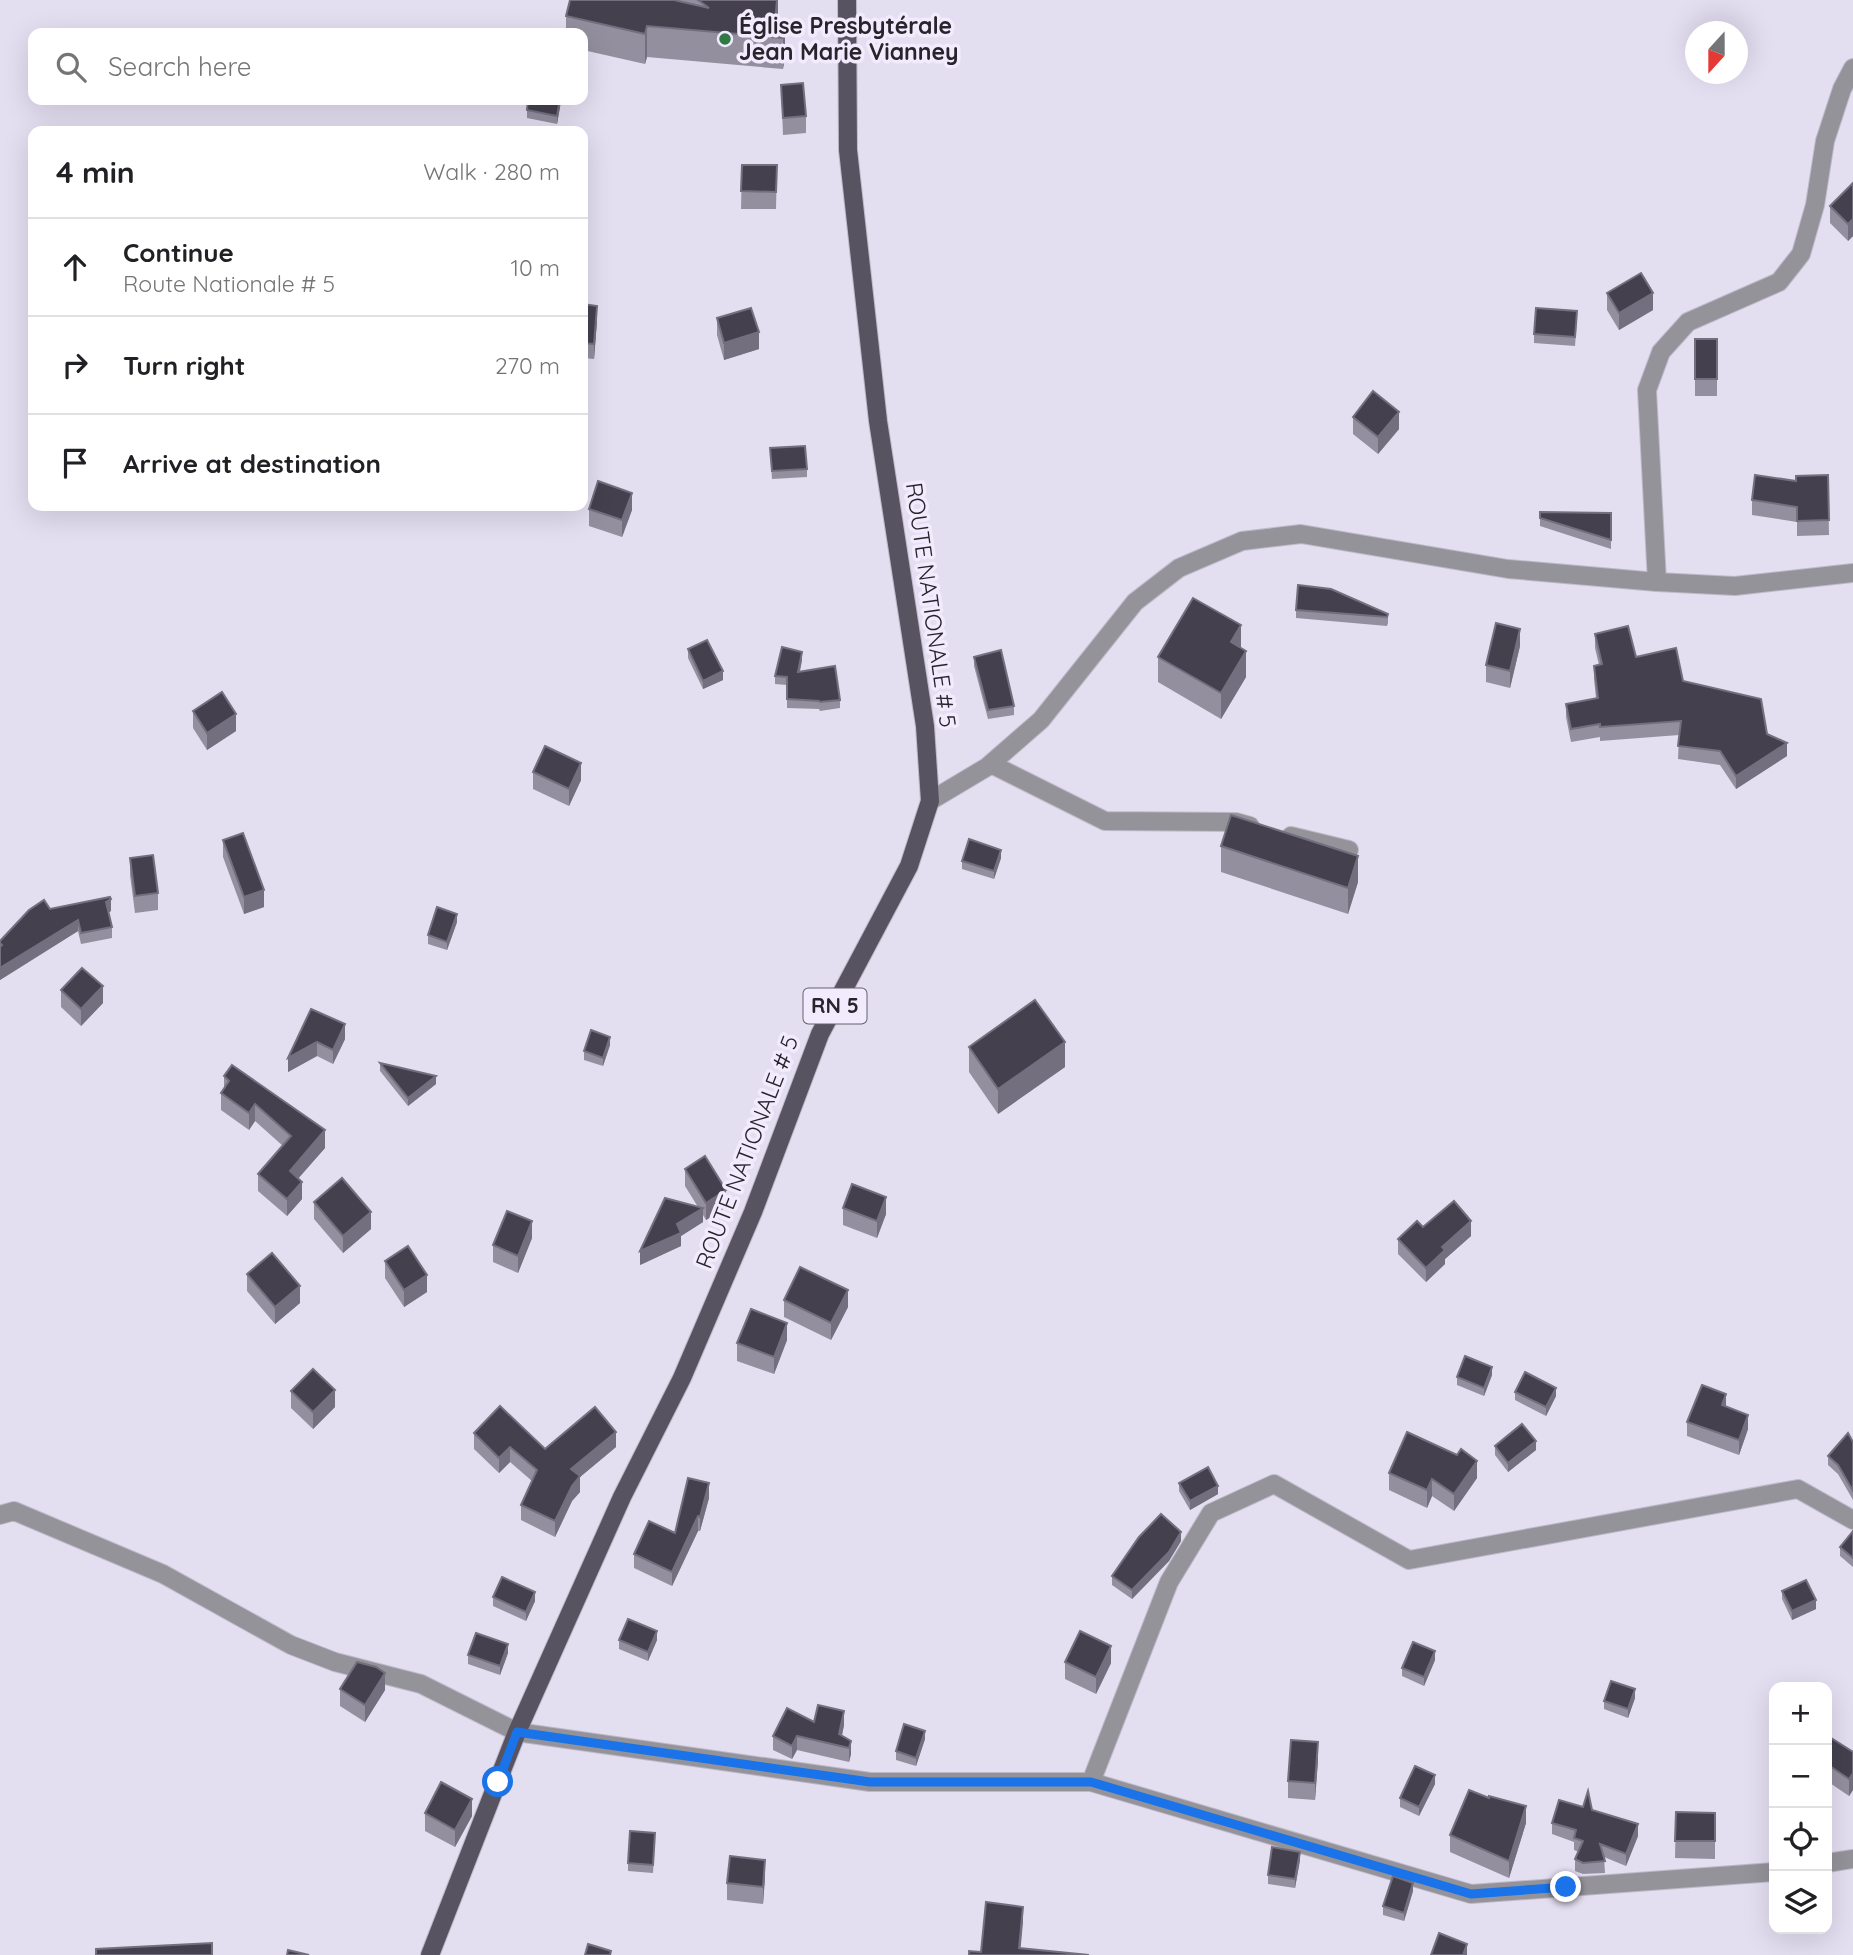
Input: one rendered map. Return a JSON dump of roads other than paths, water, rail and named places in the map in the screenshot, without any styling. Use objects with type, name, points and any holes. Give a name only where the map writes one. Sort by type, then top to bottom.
[{"type":"main road","name":"ROUTE NATIONALE # 5","points":[[430,1955],[517,1732],[622,1497],[682,1378],[753,1212],[820,1034],[909,866],[930,802],[925,726],[878,421],[848,150],[847,0]]},
{"type":"street","points":[[1657,582],[1647,390],[1661,352],[1688,321],[1779,282],[1801,254],[1815,205],[1825,141],[1842,89],[1853,68]]},
{"type":"street","points":[[930,802],[991,764],[1041,720],[1135,602],[1180,568],[1242,541],[1301,534],[1508,569],[1657,582],[1735,586],[1853,573]]},
{"type":"street","points":[[991,764],[1105,821],[1236,822],[1349,850]]},
{"type":"street","points":[[1091,1782],[1169,1582],[1211,1513],[1274,1484],[1409,1560],[1798,1489],[1853,1520]]},
{"type":"street","points":[[0,1515],[15,1511],[163,1574],[291,1645],[335,1662],[421,1684],[517,1732],[870,1782],[1091,1782],[1471,1894],[1769,1872]]},
{"type":"street","points":[[1832,1862],[1853,1859]]},
{"type":"place","name":"Église Presbytérale Jean Marie Vianney","points":[[725,39]]}]
